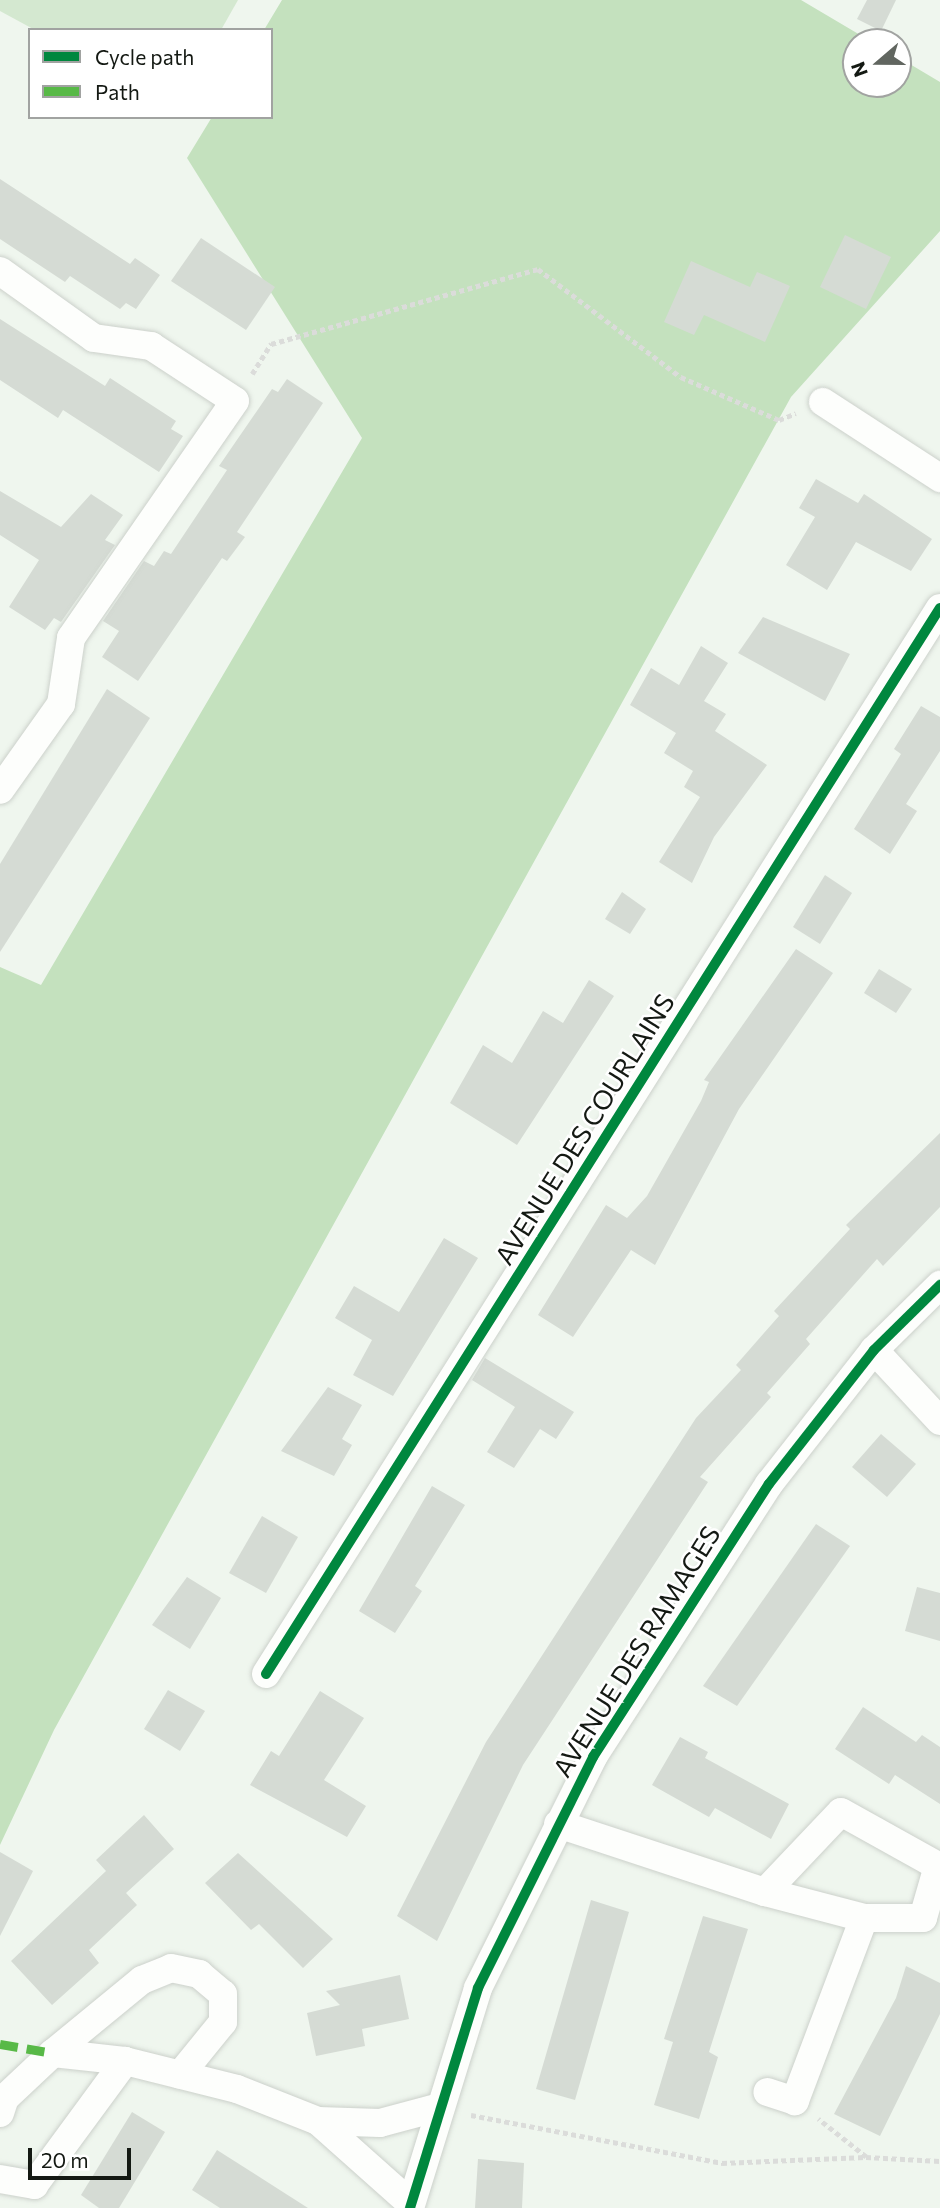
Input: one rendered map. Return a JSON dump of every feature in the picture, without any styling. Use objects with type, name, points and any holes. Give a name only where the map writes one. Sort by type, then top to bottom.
[{"type":"street","points":[[0,271],[93,338],[152,346],[235,401],[71,638],[61,705],[0,790]]},
{"type":"street","points":[[823,402],[940,478]]},
{"type":"street","name":"AVENUE DES COURLAINS","points":[[266,1674],[940,608]]},
{"type":"street","name":"AVENUE DES RAMAGES","points":[[410,2205],[436,2108],[478,1988],[593,1757],[769,1484],[874,1350],[940,1285]]},
{"type":"street","points":[[874,1350],[940,1421]]},
{"type":"street","points":[[558,1824],[765,1892],[864,1918],[923,1918],[938,1866],[841,1812],[765,1892]]},
{"type":"street","points":[[767,2092],[795,2101],[864,1918]]},
{"type":"street","points":[[0,2113],[5,2098],[52,2053],[142,1980],[171,1968],[199,1974],[223,1994],[223,2022],[180,2075]]},
{"type":"street","points":[[52,2053],[125,2062],[180,2075],[318,2121],[380,2123],[436,2108]]},
{"type":"street","points":[[0,2179],[34,2185],[125,2062]]},
{"type":"street","points":[[318,2121],[410,2205]]},
{"type":"path","points":[[235,401],[271,344],[538,269],[681,377],[779,420],[823,402]]},
{"type":"path","points":[[795,2101],[866,2157]]},
{"type":"path","points":[[436,2108],[722,2163],[866,2157],[940,2161]]},
{"type":"green space","points":[[0,0],[238,0],[222,28],[31,28],[0,11]]},
{"type":"green space","points":[[282,0],[801,0],[848,28],[842,28],[842,98],[912,98],[912,65],[940,82],[940,231],[791,397],[54,1730],[0,1845],[0,967],[41,985],[362,438],[187,158],[211,119],[273,119],[273,28],[265,28]]},
{"type":"building","points":[[867,0],[896,0],[882,28],[875,28],[857,19]]},
{"type":"building","points":[[0,179],[130,264],[135,258],[160,275],[136,309],[126,303],[120,309],[70,276],[65,282],[0,239]]},
{"type":"building","points":[[845,235],[891,257],[866,309],[820,287]]},
{"type":"building","points":[[201,238],[275,287],[246,330],[171,281]]},
{"type":"building","points":[[691,261],[750,287],[757,272],[790,286],[765,342],[704,315],[694,335],[664,322]]},
{"type":"building","points":[[0,319],[105,386],[110,378],[176,421],[171,429],[183,436],[159,472],[63,410],[58,418],[0,380]]},
{"type":"building","points":[[287,379],[323,403],[237,532],[245,537],[227,561],[222,558],[138,681],[102,657],[119,631],[103,621],[144,561],[154,566],[164,551],[171,554],[227,470],[219,466],[272,389],[278,392]]},
{"type":"building","points":[[816,479],[858,503],[864,494],[932,539],[911,571],[856,542],[827,590],[786,565],[815,517],[799,508]]},
{"type":"building","points":[[0,491],[61,527],[91,494],[123,515],[105,540],[115,545],[61,622],[54,618],[45,630],[9,607],[39,560],[0,535]]},
{"type":"building","points":[[763,617],[850,654],[825,701],[738,653]]},
{"type":"building","points":[[701,646],[728,663],[704,701],[726,714],[715,731],[767,765],[714,837],[692,883],[659,862],[700,797],[684,787],[693,771],[664,753],[676,733],[630,705],[651,668],[679,685]]},
{"type":"building","points":[[107,689],[150,718],[0,952],[0,864]]},
{"type":"building","points":[[921,706],[940,717],[940,751],[906,804],[917,811],[890,854],[854,829],[901,754],[894,749]]},
{"type":"building","points":[[825,875],[852,893],[820,944],[793,927]]},
{"type":"building","points":[[622,892],[646,909],[630,934],[605,919]]},
{"type":"building","points":[[796,949],[833,973],[739,1109],[655,1265],[631,1250],[573,1337],[538,1315],[606,1205],[627,1218],[647,1196],[701,1101],[709,1082],[704,1080]]},
{"type":"building","points":[[879,969],[912,989],[896,1013],[864,993]]},
{"type":"building","points":[[589,980],[614,996],[517,1145],[450,1103],[483,1045],[512,1063],[543,1011],[563,1023]]},
{"type":"building","points":[[940,1133],[940,1207],[883,1266],[877,1259],[806,1339],[810,1344],[767,1393],[771,1397],[700,1477],[708,1482],[523,1765],[437,1941],[397,1916],[486,1742],[696,1418],[741,1370],[736,1365],[779,1316],[774,1311],[850,1229],[846,1225]]},
{"type":"building","points":[[444,1238],[478,1258],[393,1396],[353,1375],[372,1340],[335,1318],[354,1286],[399,1312]]},
{"type":"building","points":[[485,1358],[574,1412],[556,1439],[540,1429],[514,1468],[487,1452],[515,1407],[472,1380]]},
{"type":"building","points":[[328,1387],[362,1405],[342,1439],[352,1445],[334,1476],[281,1451]]},
{"type":"building","points":[[881,1434],[916,1464],[887,1497],[852,1467]]},
{"type":"building","points":[[432,1486],[465,1505],[415,1586],[422,1591],[395,1633],[359,1611]]},
{"type":"building","points":[[262,1516],[298,1537],[266,1593],[229,1573]]},
{"type":"building","points":[[816,1524],[850,1546],[737,1706],[703,1686]]},
{"type":"building","points":[[187,1577],[221,1598],[190,1649],[152,1625]]},
{"type":"building","points":[[917,1587],[940,1593],[940,1641],[905,1631]]},
{"type":"building","points":[[168,1690],[205,1711],[180,1751],[144,1729]]},
{"type":"building","points":[[320,1691],[364,1718],[324,1780],[366,1806],[347,1837],[250,1785],[271,1751],[279,1756]]},
{"type":"building","points":[[863,1707],[916,1742],[922,1735],[940,1747],[940,1804],[895,1775],[889,1784],[835,1749]]},
{"type":"building","points":[[680,1737],[708,1752],[705,1758],[789,1804],[771,1839],[715,1808],[709,1817],[652,1785]]},
{"type":"building","points":[[144,1815],[174,1849],[126,1893],[137,1905],[89,1950],[99,1963],[52,2005],[11,1961],[106,1871],[96,1860]]},
{"type":"building","points":[[0,1852],[33,1871],[0,1936]]},
{"type":"building","points":[[238,1853],[333,1939],[303,1968],[259,1924],[251,1930],[205,1883]]},
{"type":"building","points":[[591,1900],[629,1912],[575,2100],[536,2089]]},
{"type":"building","points":[[703,1916],[748,1929],[709,2052],[718,2057],[699,2119],[654,2105],[673,2042],[664,2039]]},
{"type":"building","points":[[906,1966],[940,1983],[940,2014],[880,2136],[834,2114],[896,1998]]},
{"type":"building","points":[[400,1975],[409,2019],[362,2029],[365,2046],[316,2056],[307,2013],[340,2005],[326,1991]]},
{"type":"building","points":[[132,2112],[165,2132],[119,2208],[99,2208],[81,2195]]},
{"type":"building","points":[[217,2150],[308,2208],[220,2208],[192,2190]]},
{"type":"building","points":[[478,2159],[524,2163],[522,2208],[475,2208]]},
{"type":"marked path","points":[[0,2044],[53,2053]]},
{"type":"cycle path","points":[[266,1674],[940,608]]},
{"type":"cycle path","points":[[410,2208],[478,1988],[593,1757],[769,1484],[874,1350],[940,1285]]}]
